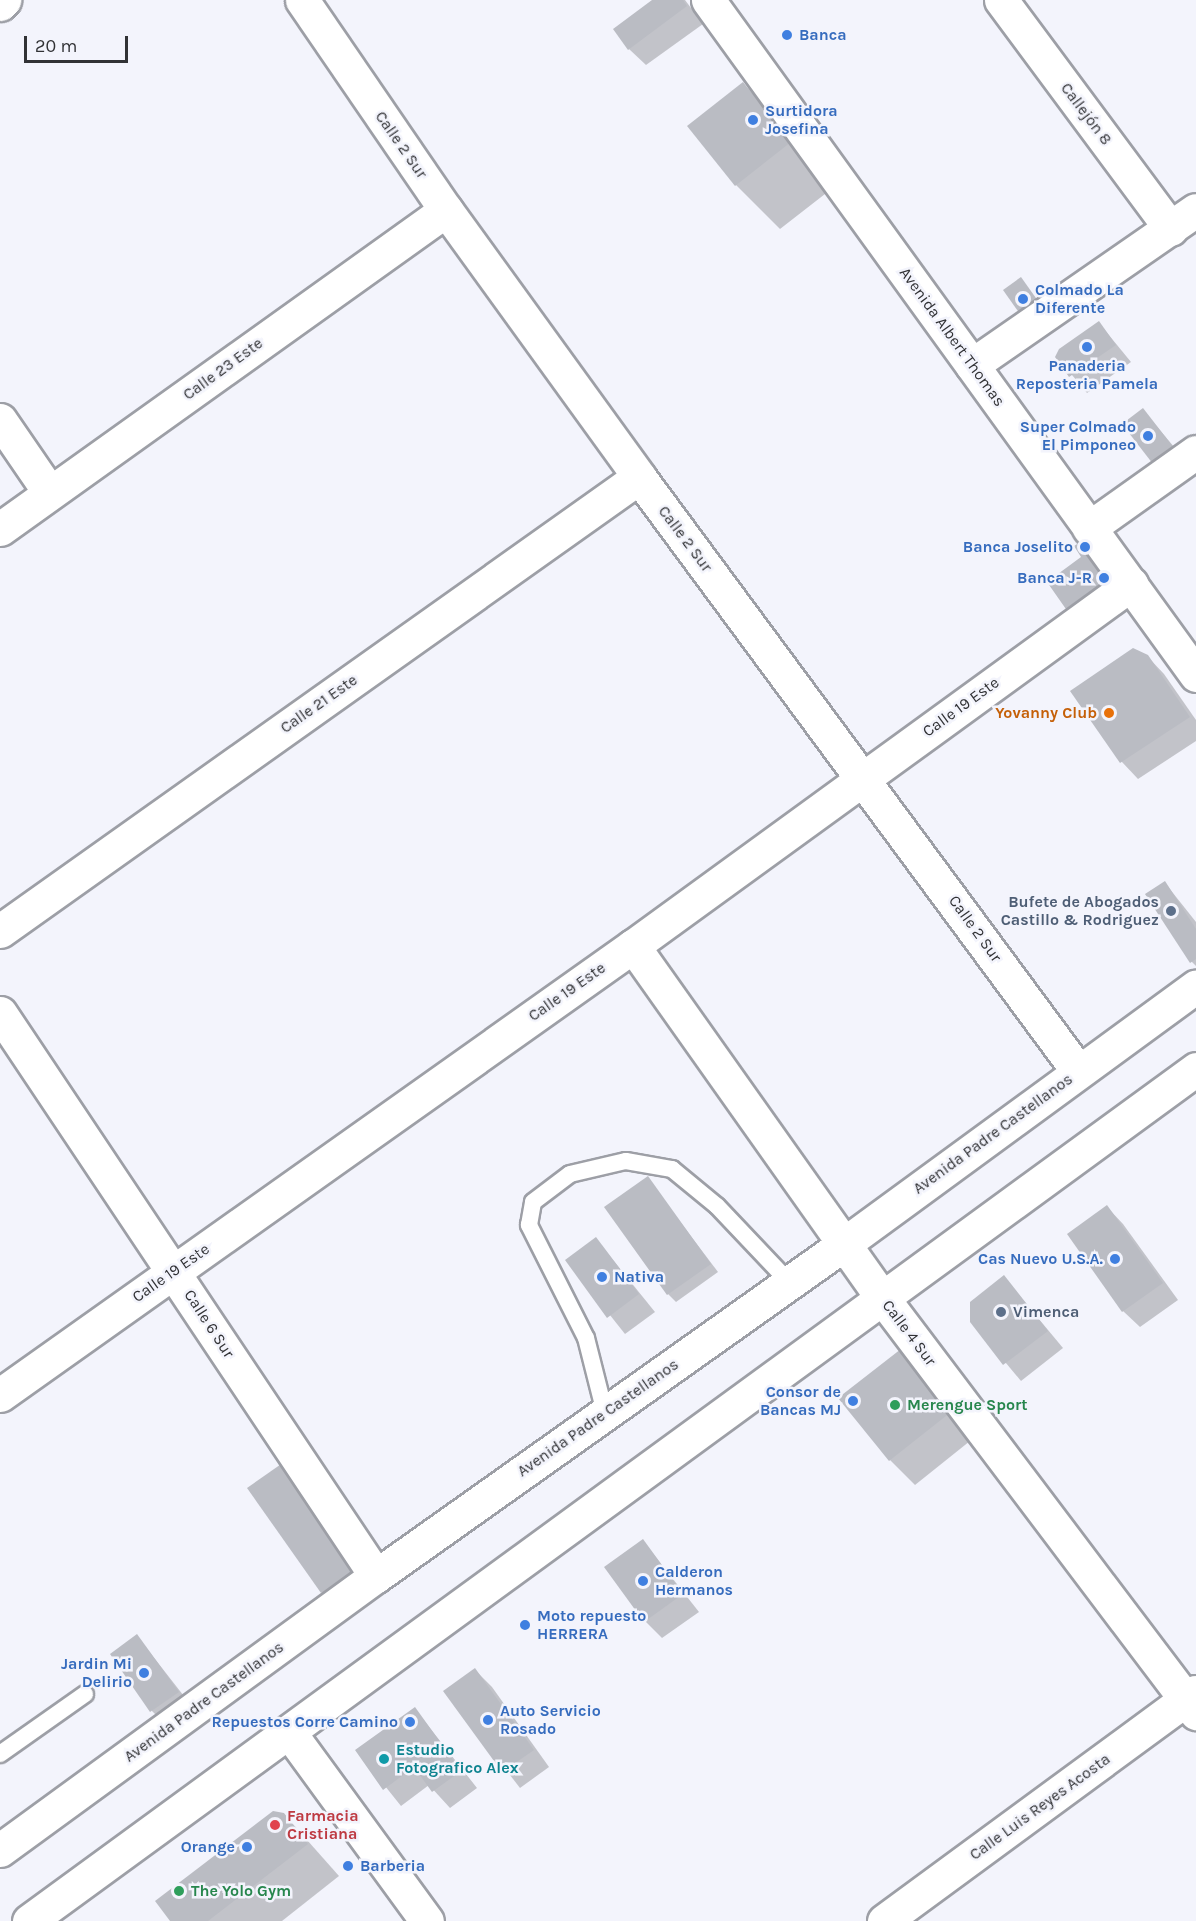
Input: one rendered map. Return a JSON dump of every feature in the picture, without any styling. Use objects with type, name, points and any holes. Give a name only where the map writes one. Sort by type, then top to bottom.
[{"type":"street","points":[[0,4],[4,0]]},
{"type":"street","name":"Calle 2 Sur","points":[[302,0],[446,210],[639,477],[864,777],[1078,1071]]},
{"type":"street","name":"Avenida Albert Thomas","points":[[708,0],[1196,675]]},
{"type":"street","name":"Callejón 8","points":[[1001,0],[1183,220]]},
{"type":"street","name":"Calle 23 Este","points":[[0,529],[446,210]]},
{"type":"street","points":[[972,365],[1183,220]]},
{"type":"street","points":[[0,420],[50,493]]},
{"type":"street","points":[[1089,528],[1196,452]]},
{"type":"street","name":"Calle 21 Este","points":[[0,931],[639,477]]},
{"type":"street","name":"Calle 19 Este","points":[[0,1395],[633,946],[1131,584]]},
{"type":"street","name":"Calle 4 Sur","points":[[633,946],[881,1296],[1193,1702]]},
{"type":"street","name":"Avenida Padre Castellanos","points":[[0,1850],[376,1576],[844,1244],[1196,986]]},
{"type":"street","name":"Calle 6 Sur","points":[[0,1013],[376,1576]]},
{"type":"street","points":[[29,1921],[881,1296],[1196,1069]]},
{"type":"street","name":"Calle Luis Reyes Acosta","points":[[884,1921],[1193,1702]]},
{"type":"street","points":[[289,1732],[427,1921]]},
{"type":"lane","points":[[605,1413],[586,1338],[529,1225],[533,1202],[570,1174],[626,1161],[672,1169],[717,1206],[790,1282]]},
{"type":"lane","points":[[0,1754],[85,1694]]},
{"type":"building","points":[[652,0],[683,0],[687,6],[628,50],[613,29]]},
{"type":"building","points":[[743,82],[791,142],[735,186],[687,126]]},
{"type":"building","name":"Colmado La Diferente","points":[[1021,277],[1043,308],[1025,321],[1003,290]]},
{"type":"building","name":"Panaderia Reposteria Pamela","points":[[1099,321],[1116,345],[1069,377],[1055,357],[1059,349]]},
{"type":"building","name":"Super Colmado El Pimponeo","points":[[1143,408],[1174,448],[1153,464],[1122,424]]},
{"type":"building","points":[[1088,537],[1117,577],[1068,612],[1047,582],[1081,557],[1074,546]]},
{"type":"building","points":[[1133,648],[1148,655],[1190,717],[1120,763],[1070,691]]},
{"type":"building","name":"Bufete de Abogados Castillo & Rodriguez","points":[[1165,881],[1196,929],[1196,959],[1190,963],[1145,894]]},
{"type":"building","name":"Nativa","points":[[648,1176],[711,1264],[667,1295],[604,1207]]},
{"type":"building","name":"Cas Nuevo U.S.A.","points":[[1107,1205],[1163,1283],[1122,1312],[1067,1234]]},
{"type":"building","name":"Nativa","points":[[596,1237],[639,1294],[607,1318],[565,1260]]},
{"type":"building","name":"Vimenca","points":[[1004,1275],[1048,1331],[1003,1365],[970,1322],[970,1302]]},
{"type":"building","name":"Merengue Sport","points":[[901,1349],[951,1412],[889,1461],[838,1398]]},
{"type":"building","points":[[287,1460],[361,1565],[321,1593],[247,1488]]},
{"type":"building","name":"Calderon Hermanos","points":[[643,1539],[683,1594],[644,1622],[604,1567]]},
{"type":"building","name":"Jardin Mi Delirio","points":[[137,1634],[179,1692],[150,1712],[110,1654]]},
{"type":"building","name":"Auto Servicio Rosado","points":[[475,1668],[534,1750],[502,1772],[443,1691]]},
{"type":"building","points":[[415,1707],[461,1771],[432,1792],[414,1767],[383,1790],[355,1750]]},
{"type":"building","points":[[273,1811],[284,1813],[308,1844],[208,1921],[170,1921],[155,1901]]},
{"type":"place","name":"Banca","points":[[787,35]]},
{"type":"place","name":"Surtidora Josefina","points":[[753,120]]},
{"type":"place","name":"Colmado La Diferente","points":[[1023,299]]},
{"type":"place","name":"Panaderia Reposteria Pamela","points":[[1087,347]]},
{"type":"place","name":"Super Colmado El Pimponeo","points":[[1148,436]]},
{"type":"place","name":"Banca Joselito","points":[[1085,547]]},
{"type":"place","name":"Banca J-R","points":[[1104,578]]},
{"type":"place","name":"Yovanny Club","points":[[1109,713]]},
{"type":"place","name":"Bufete de Abogados Castillo & Rodriguez","points":[[1171,911]]},
{"type":"place","name":"Cas Nuevo U.S.A.","points":[[1115,1259]]},
{"type":"place","name":"Nativa","points":[[602,1277]]},
{"type":"place","name":"Vimenca","points":[[1001,1312]]},
{"type":"place","name":"Consor de Bancas MJ","points":[[853,1401]]},
{"type":"place","name":"Merengue Sport","points":[[895,1405]]},
{"type":"place","name":"Calderon Hermanos","points":[[643,1581]]},
{"type":"place","name":"Moto repuesto HERRERA","points":[[525,1625]]},
{"type":"place","name":"Jardin Mi Delirio","points":[[144,1673]]},
{"type":"place","name":"Auto Servicio Rosado","points":[[488,1720]]},
{"type":"place","name":"Repuestos Corre Camino","points":[[410,1722]]},
{"type":"place","name":"Estudio Fotografico Alex","points":[[384,1759]]},
{"type":"place","name":"Farmacia Cristiana","points":[[275,1825]]},
{"type":"place","name":"Orange","points":[[247,1847]]},
{"type":"place","name":"Barberia","points":[[348,1866]]},
{"type":"place","name":"The Yolo Gym","points":[[179,1891]]}]
